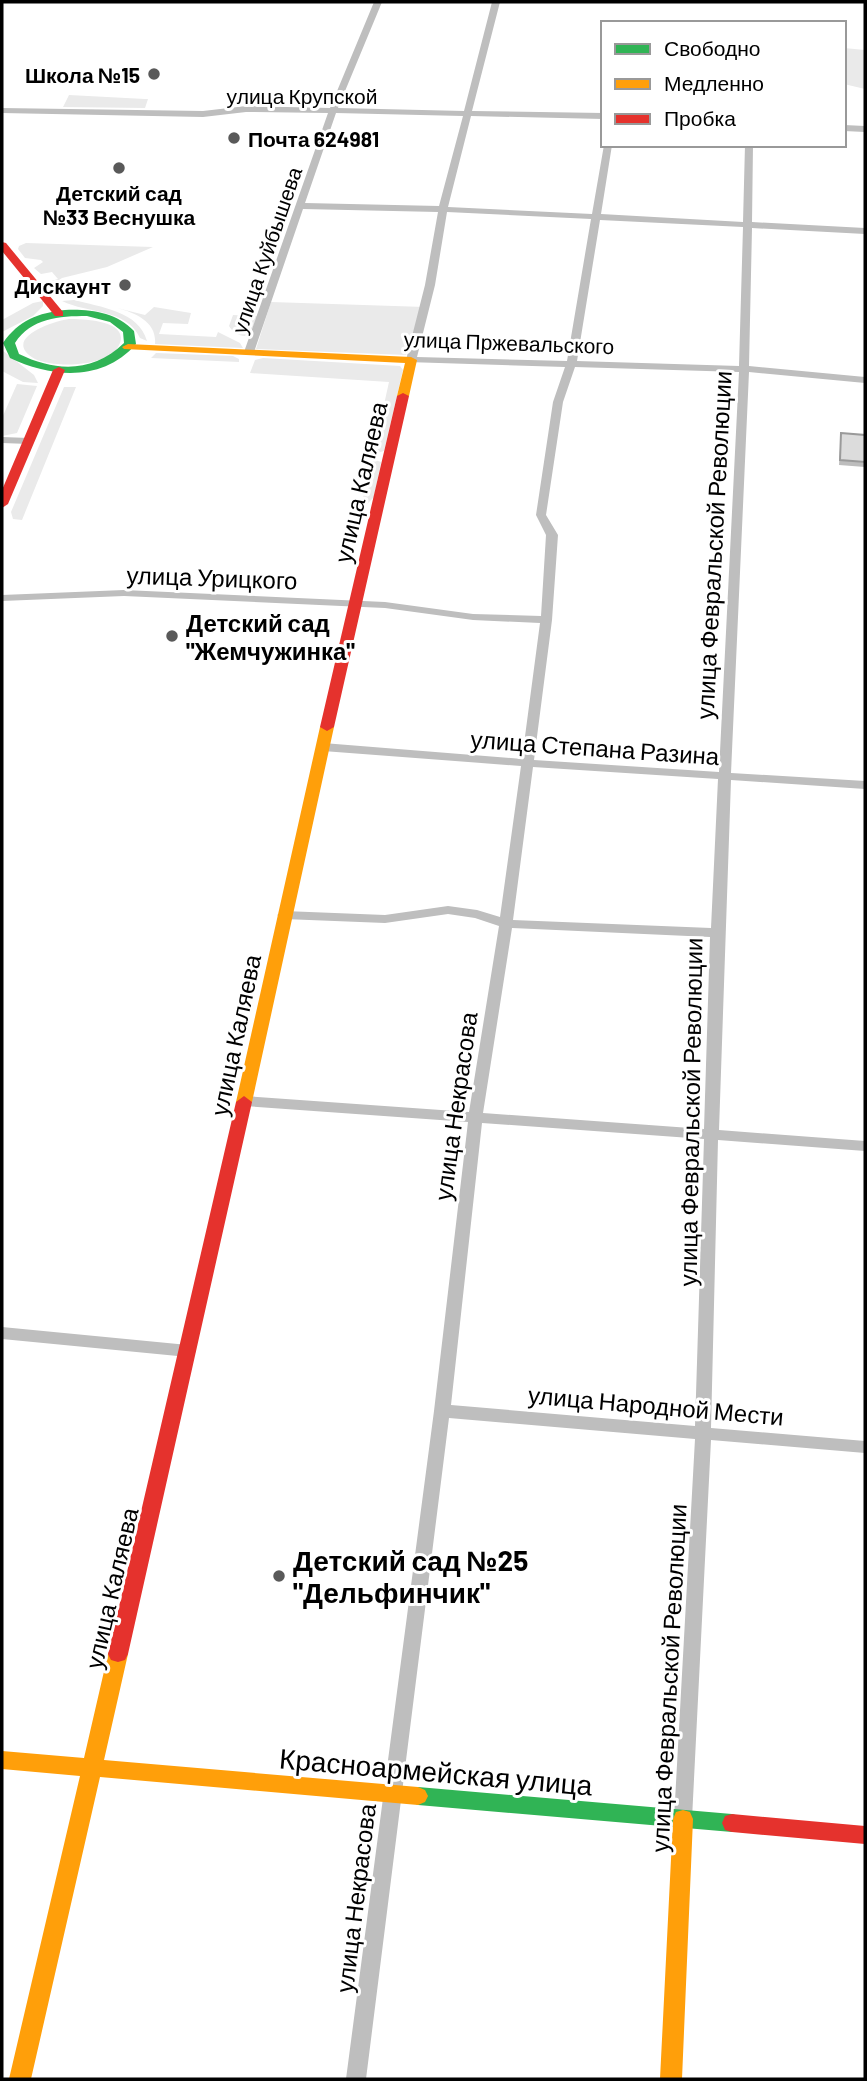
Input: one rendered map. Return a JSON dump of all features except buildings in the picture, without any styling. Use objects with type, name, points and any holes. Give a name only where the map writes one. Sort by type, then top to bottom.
[{"type":"street","name":"улица Куйбышева","points":[[249,352],[333,111],[378,2]]},
{"type":"street","name":"улица Каляева","points":[[20,2079],[430,285],[443,209],[496,2]]},
{"type":"street","name":"улица Крупской","points":[[2,110],[202,114],[246,109],[601,116]]},
{"type":"street","points":[[846,128],[865,129]]},
{"type":"street","name":"улица Некрасова","points":[[356,2079],[442,1411],[475,1119],[506,924],[546,620],[552,535],[541,515],[558,402],[571,365],[608,147]]},
{"type":"street","name":"улица Февральской Революции","points":[[671,2079],[703,1434],[717,933],[744,369],[749,147]]},
{"type":"street","points":[[300,206],[443,209],[865,231]]},
{"type":"street","points":[[2,245],[60,314]]},
{"type":"street","points":[[60,314],[89,314],[114,320],[128,331],[131,340],[117,358],[102,365],[59,370],[34,366],[19,360],[11,352],[5,342],[13,333],[25,324],[60,314]]},
{"type":"street","name":"улица Пржевальского","points":[[128,347],[411,360],[744,369],[865,380]]},
{"type":"street","points":[[2,504],[59,370]]},
{"type":"street","points":[[2,440],[31,438]]},
{"type":"street","name":"улица Урицкого","points":[[2,598],[124,593],[355,604],[473,617],[546,620]]},
{"type":"street","name":"улица Степана Разина","points":[[323,747],[865,785]]},
{"type":"street","points":[[285,915],[385,919],[448,910],[477,914],[506,924],[717,933]]},
{"type":"street","points":[[244,1101],[865,1146]]},
{"type":"street","points":[[2,1333],[188,1351]]},
{"type":"street","name":"улица Народной Мести","points":[[442,1411],[865,1447]]},
{"type":"street","name":"Красноармейская улица","points":[[2,1760],[865,1835]]},
{"type":"shaded area","points":[[846,48],[865,50],[865,89],[846,84]]},
{"type":"shaded area","points":[[69,95],[148,99],[145,108],[63,107]]},
{"type":"shaded area","points":[[26,243],[153,247],[107,267],[62,278],[59,280],[68,291],[59,293],[54,291],[48,282],[58,279],[52,272],[41,274],[34,268],[43,262],[25,258],[18,249]]},
{"type":"shaded area","points":[[74,300],[106,308],[127,317],[143,331],[147,341],[140,338],[126,321],[62,301]]},
{"type":"shaded area","points":[[43,301],[43,306],[33,316],[2,332],[2,320],[33,303]]},
{"type":"shaded area","points":[[271,302],[425,307],[406,355],[256,349]]},
{"type":"shaded area","points":[[154,307],[191,313],[188,324],[163,323],[159,334],[216,337],[218,332],[240,343],[243,348],[155,344],[155,336],[149,324],[138,316],[117,308],[145,315]]},
{"type":"shaded area","points":[[233,315],[257,316],[250,335],[241,335],[231,329],[229,326]]},
{"type":"shaded area","points":[[69,319],[111,325],[121,335],[120,343],[115,351],[106,357],[81,364],[44,362],[26,352],[23,345],[33,332]]},
{"type":"shaded area","points":[[2,350],[34,375],[38,383],[23,382],[2,371]]},
{"type":"shaded area","points":[[156,353],[233,356],[239,359],[239,362],[151,358]]},
{"type":"shaded area","points":[[263,358],[400,366],[403,370],[384,451],[373,454],[389,382],[250,373],[255,360]]},
{"type":"shaded area","points":[[17,384],[37,386],[17,433],[2,436],[2,418]]},
{"type":"shaded area","points":[[64,387],[76,387],[22,520],[13,519],[11,512]]},
{"type":"shaded area","points":[[372,459],[381,462],[374,497],[360,511]]},
{"type":"traffic: fast","points":[[87,313],[114,320],[128,331],[130,344],[105,363],[75,371],[44,368],[14,356],[9,343],[15,333],[33,320],[54,314],[87,313]]},
{"type":"traffic: fast","points":[[418,1796],[732,1823]]},
{"type":"traffic: slow","points":[[128,347],[411,360],[403,396]]},
{"type":"traffic: slow","points":[[244,1102],[327,727]]},
{"type":"traffic: slow","points":[[20,2079],[118,1654]]},
{"type":"traffic: slow","points":[[2,1760],[418,1796]]},
{"type":"traffic: slow","points":[[671,2079],[683,1819]]},
{"type":"traffic: jam","points":[[2,245],[59,314]]},
{"type":"traffic: jam","points":[[2,504],[59,370]]},
{"type":"traffic: jam","points":[[327,727],[403,396]]},
{"type":"traffic: jam","points":[[118,1654],[244,1102]]},
{"type":"traffic: jam","points":[[732,1823],[865,1835]]},
{"type":"place","name":"Школа №15","points":[[154,74]]},
{"type":"place","name":"Почта 624981","points":[[234,138]]},
{"type":"place","name":"Детский сад №33 Веснушка","points":[[119,168]]},
{"type":"place","name":"Дискаунт","points":[[125,285]]},
{"type":"place","name":"Детский сад \"Жемчужинка\"","points":[[172,636]]},
{"type":"place","name":"Детский сад №25 \"Дельфинчик\"","points":[[279,1576]]}]
